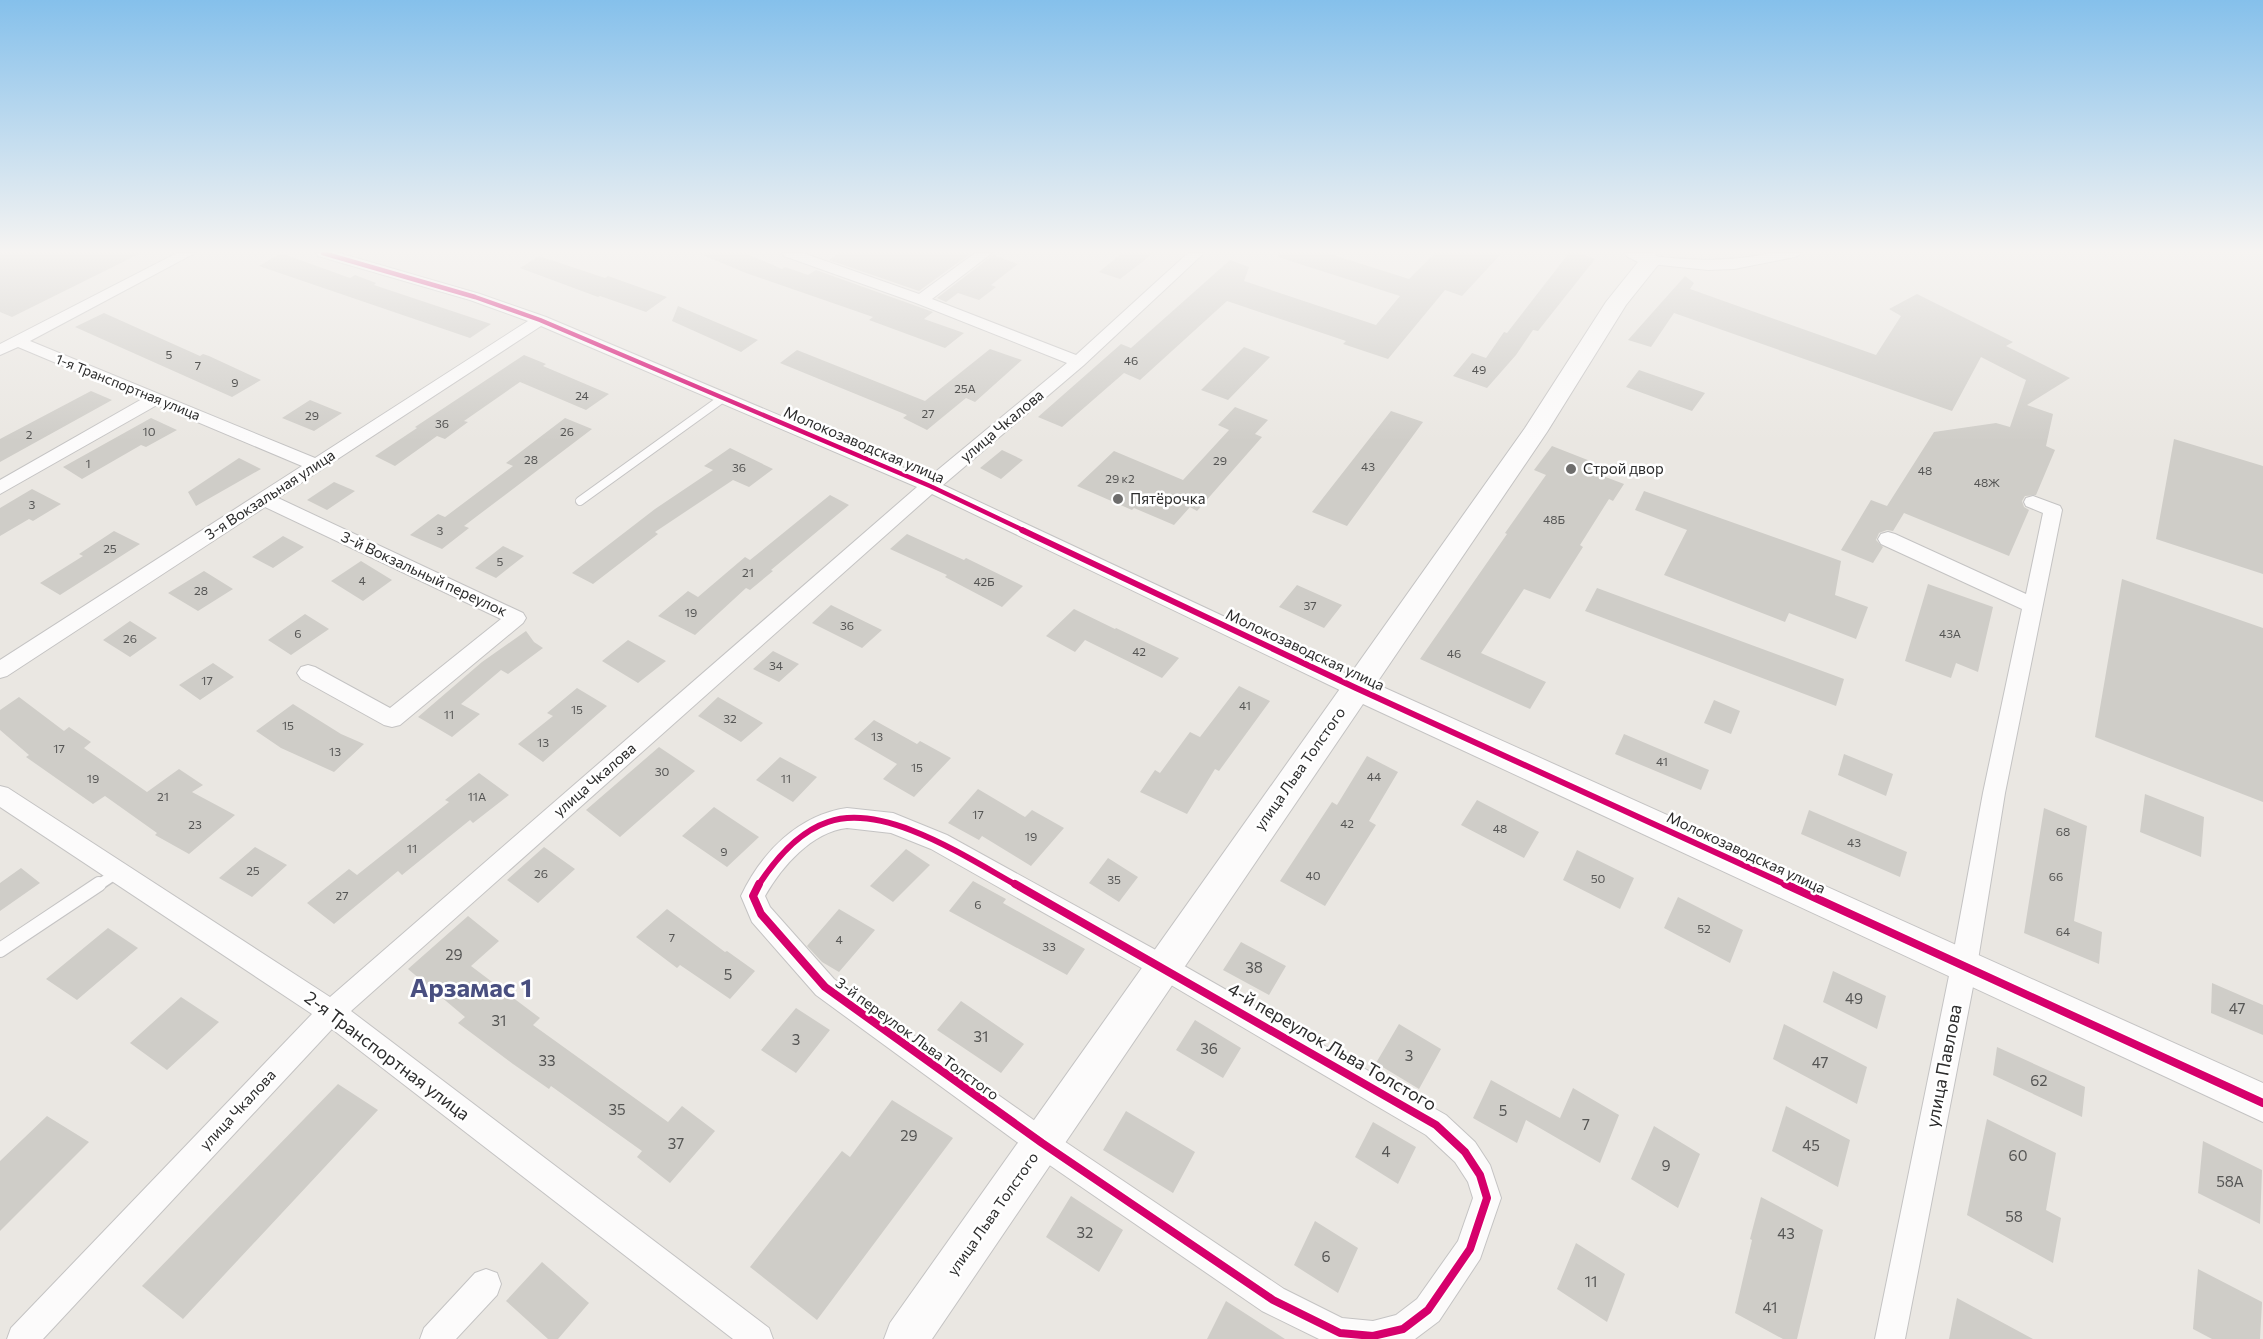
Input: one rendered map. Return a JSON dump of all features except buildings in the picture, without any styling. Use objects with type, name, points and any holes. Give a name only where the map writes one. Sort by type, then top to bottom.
[{"type":"street","points":[[0,350],[67,315]]},
{"type":"street","name":"Молокозаводская улица","points":[[527,315],[930,486],[1356,688],[2263,1103]]},
{"type":"street","points":[[960,315],[1078,362]]},
{"type":"street","name":"улица Чкалова","points":[[22,1339],[331,1012],[930,486],[1078,362],[1129,315]]},
{"type":"street","name":"улица Льва Толстого","points":[[906,1339],[1535,432],[1608,315]]},
{"type":"street","name":"3-я Вокзальная улица","points":[[0,670],[540,320]]},
{"type":"street","name":"1-я Транспортная улица","points":[[17,341],[316,465]]},
{"type":"street","points":[[0,488],[155,399]]},
{"type":"street","name":"3-й Вокзальный переулок","points":[[264,499],[516,618],[392,719],[308,674]]},
{"type":"street","name":"улица Павлова","points":[[1890,1339],[1964,966],[1994,793],[2053,510],[2033,502]]},
{"type":"street","points":[[1888,539],[2033,606]]},
{"type":"street","name":"2-я Транспортная улица","points":[[0,795],[331,1012],[758,1339]]},
{"type":"street","name":"3-й переулок Льва Толстого","points":[[1042,1143],[825,987],[761,914],[753,896],[760,879],[804,834],[825,823],[847,818],[893,824],[939,842],[1163,967]]},
{"type":"street","name":"4-й переулок Льва Толстого","points":[[1042,1143],[1273,1300],[1340,1333],[1373,1336],[1403,1329],[1428,1310],[1470,1249],[1487,1198],[1485,1190],[1480,1175],[1465,1152],[1436,1125],[1163,967]]},
{"type":"street","points":[[435,1339],[486,1284]]},
{"type":"lane","points":[[580,501],[723,398]]},
{"type":"lane","points":[[0,950],[118,872]]},
{"type":"cycle path","points":[[527,315],[930,486],[1356,688],[2263,1103]]},
{"type":"cycle path","points":[[847,818],[893,823],[939,842],[1163,967],[1436,1125],[1465,1152],[1480,1175],[1487,1198],[1470,1249],[1428,1310],[1403,1329],[1373,1336],[1340,1333],[1273,1300],[1042,1143],[825,987],[761,914],[753,896],[765,875],[782,854],[803,836],[824,823],[847,818]]},
{"type":"place","name":"Строй двор","points":[[1571,469]]},
{"type":"place","name":"Пятёрочка","points":[[1118,499]]},
{"type":"district","name":"Арзамас 1","points":[[471,988]]}]
